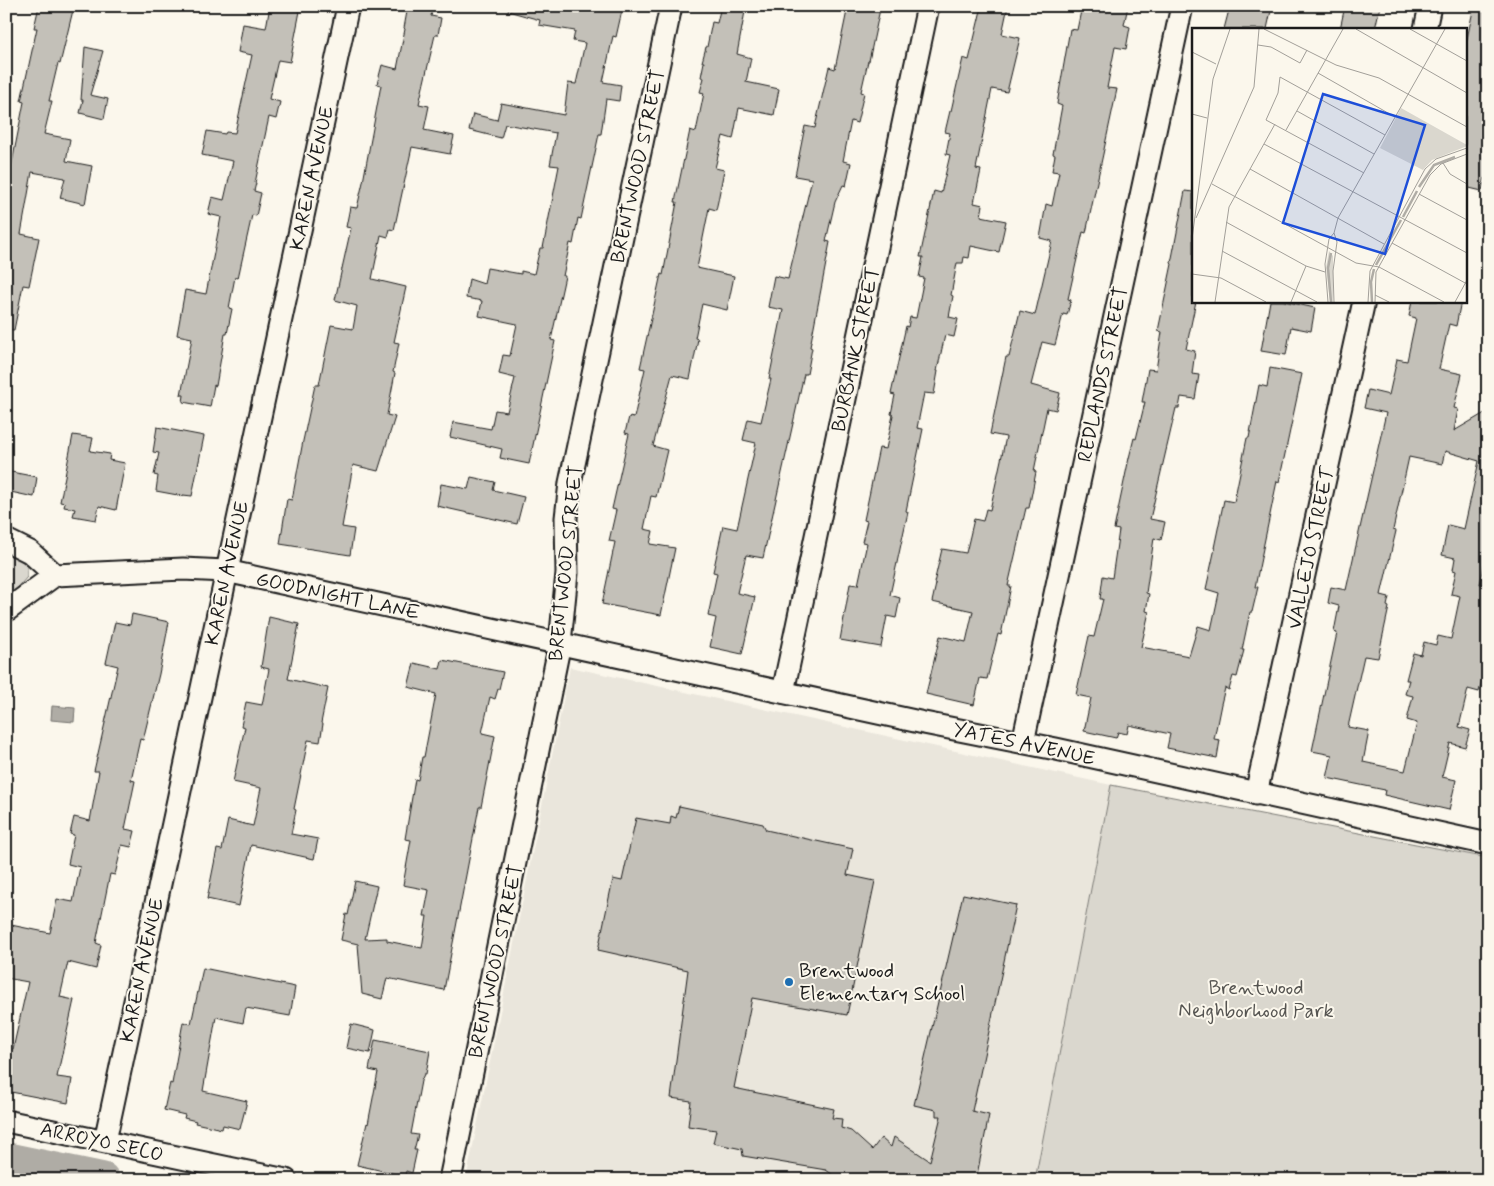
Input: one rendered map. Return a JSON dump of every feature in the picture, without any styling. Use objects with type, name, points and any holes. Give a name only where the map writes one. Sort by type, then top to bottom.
[{"type":"street","name":"KAREN AVENUE","points":[[105,1141],[348,6]]},
{"type":"street","name":"BRENTWOOD STREET","points":[[450,1180],[560,644],[567,573],[566,518],[570,483],[671,6]]},
{"type":"street","name":"BURBANK STREET","points":[[783,692],[928,6]]},
{"type":"street","name":"REDLANDS STREET","points":[[1023,742],[1182,6]]},
{"type":"street","points":[[1425,28],[1430,6]]},
{"type":"street","name":"VALLEJO STREET","points":[[1256,794],[1364,302]]},
{"type":"street","points":[[6,540],[30,552],[55,575],[6,611]]},
{"type":"street","name":"GOODNIGHT LANE","points":[[55,575],[183,569],[226,571],[560,644]]},
{"type":"street","name":"YATES AVENUE","points":[[560,644],[924,723],[1023,742],[1488,844]]},
{"type":"street","name":"ARROYO SECO","points":[[6,1121],[286,1180]]},
{"type":"shaded area","name":"Brentwood Elementary School","points":[[570,667],[1111,785],[1035,1180],[466,1180]]},
{"type":"shaded area","points":[[52,706],[75,708],[74,722],[51,720]]},
{"type":"green space","points":[[6,553],[16,556],[27,566],[27,577],[14,592],[6,597]]},
{"type":"green space","name":"Brentwood Neighborhood Park","points":[[1111,785],[1488,858],[1488,1180],[1035,1180]]},
{"type":"building","points":[[39,6],[74,6],[49,101],[52,101],[44,134],[70,139],[66,161],[92,166],[85,204],[60,198],[65,178],[32,172],[21,234],[39,238],[29,286],[23,285],[14,330],[6,329],[6,183],[8,183],[24,102],[21,101],[37,28],[34,28]]},
{"type":"building","points":[[270,6],[300,11],[290,62],[278,60],[269,99],[280,102],[276,119],[269,117],[254,191],[261,193],[256,216],[252,215],[238,278],[235,277],[229,308],[232,309],[210,407],[183,402],[184,395],[181,395],[192,338],[177,335],[185,290],[206,294],[221,217],[208,214],[212,197],[224,200],[233,161],[202,155],[207,131],[225,134],[226,132],[235,133],[252,55],[238,52],[243,24],[266,28]]},
{"type":"building","points":[[408,6],[433,6],[431,16],[441,18],[438,35],[435,35],[419,104],[429,106],[424,130],[454,136],[450,154],[412,147],[394,230],[390,229],[388,237],[381,235],[372,279],[406,287],[394,342],[399,343],[387,415],[395,417],[378,471],[353,465],[342,527],[354,529],[350,555],[280,544],[287,499],[292,500],[315,385],[319,385],[331,325],[353,329],[357,306],[335,300],[351,228],[346,227],[350,207],[357,208],[363,182],[381,85],[377,84],[382,65],[397,69]]},
{"type":"building","points":[[509,6],[623,6],[616,37],[613,36],[603,82],[621,85],[619,101],[606,99],[601,134],[599,134],[581,219],[578,218],[573,244],[570,243],[551,340],[555,341],[529,464],[500,458],[502,449],[450,437],[453,422],[491,429],[495,410],[507,412],[515,378],[499,374],[503,355],[510,356],[517,324],[479,316],[482,301],[466,298],[469,279],[484,284],[487,268],[521,274],[521,271],[534,274],[540,248],[543,248],[559,166],[550,165],[556,133],[505,124],[501,138],[469,130],[473,114],[497,120],[501,103],[564,115],[568,83],[576,84],[585,43],[573,41],[575,31],[539,25],[540,20],[508,11]]},
{"type":"building","points":[[721,6],[746,6],[737,54],[751,58],[746,82],[779,89],[774,115],[739,108],[733,139],[723,136],[715,168],[724,170],[716,210],[709,208],[697,268],[734,276],[727,310],[702,304],[695,338],[698,339],[690,379],[672,375],[653,446],[667,450],[656,497],[651,496],[644,529],[653,531],[650,544],[675,548],[661,615],[602,604],[615,542],[609,541],[616,510],[612,509],[629,434],[625,433],[629,417],[634,418],[645,369],[640,368],[661,274],[663,275],[677,202],[675,202],[690,130],[696,132],[704,93],[700,92],[704,78],[701,77],[704,62],[702,62],[712,22],[717,23]]},
{"type":"building","points":[[848,6],[865,6],[880,9],[861,92],[864,93],[857,123],[851,121],[843,161],[851,163],[846,186],[843,185],[835,202],[826,241],[830,242],[810,347],[812,348],[807,374],[804,374],[763,558],[746,555],[737,593],[755,597],[742,654],[710,647],[716,618],[708,616],[717,573],[713,572],[723,526],[737,529],[756,443],[743,440],[748,419],[761,422],[771,379],[769,379],[783,310],[768,307],[774,276],[788,279],[812,179],[795,176],[805,126],[815,128],[829,67],[835,69]]},
{"type":"building","points":[[982,6],[1008,6],[1002,34],[1020,38],[1007,92],[992,89],[976,169],[981,170],[974,203],[983,205],[981,216],[1006,221],[999,252],[971,246],[969,258],[964,257],[963,263],[957,263],[949,317],[958,319],[954,337],[945,335],[934,394],[924,393],[917,428],[923,429],[890,595],[900,598],[896,618],[887,616],[881,647],[840,640],[850,584],[858,585],[867,543],[862,542],[867,521],[864,520],[879,448],[886,449],[895,395],[891,394],[906,326],[908,327],[910,317],[916,318],[924,278],[919,277],[923,257],[920,257],[934,191],[941,193],[950,155],[946,154],[950,133],[945,132],[963,58],[969,60]]},
{"type":"building","points":[[1082,6],[1128,6],[1124,25],[1130,27],[1126,49],[1115,47],[1107,88],[1117,89],[1086,233],[1083,232],[1068,299],[1071,300],[1067,315],[1063,314],[1055,345],[1042,342],[1031,385],[1060,393],[1056,410],[1047,408],[1034,471],[1036,472],[1029,508],[1026,508],[1008,586],[1011,586],[1001,635],[998,634],[987,679],[980,678],[974,705],[926,694],[940,636],[966,642],[973,611],[932,602],[936,584],[934,583],[942,549],[966,553],[974,519],[983,521],[986,509],[990,510],[1006,437],[990,434],[1006,357],[1009,357],[1020,311],[1035,315],[1052,241],[1040,238],[1046,204],[1052,206],[1059,172],[1052,171],[1055,155],[1053,154],[1062,106],[1057,104],[1070,29],[1077,30]]},
{"type":"building","points":[[1230,6],[1272,6],[1267,28],[1224,28]]},
{"type":"building","points":[[1345,6],[1380,6],[1375,28],[1340,28]]},
{"type":"building","points":[[1474,6],[1488,6],[1488,107],[1482,136],[1488,137],[1488,177],[1485,177],[1482,191],[1466,187],[1466,43]]},
{"type":"building","points":[[85,47],[103,51],[90,95],[108,99],[104,119],[80,113],[83,100],[81,100]]},
{"type":"building","points":[[1185,191],[1192,192],[1192,302],[1196,302],[1186,349],[1195,351],[1192,374],[1199,375],[1195,399],[1181,397],[1179,408],[1176,408],[1150,519],[1165,522],[1161,540],[1154,538],[1146,593],[1149,594],[1146,611],[1149,612],[1141,647],[1189,656],[1198,626],[1211,630],[1219,593],[1206,589],[1214,548],[1224,500],[1234,502],[1259,385],[1267,387],[1270,368],[1302,374],[1279,482],[1277,481],[1255,587],[1258,587],[1252,612],[1250,612],[1242,650],[1244,650],[1237,677],[1233,676],[1229,690],[1225,688],[1221,704],[1214,739],[1220,740],[1217,758],[1167,748],[1170,734],[1129,725],[1127,734],[1118,732],[1116,738],[1084,731],[1091,698],[1076,695],[1089,636],[1094,637],[1103,599],[1100,599],[1103,576],[1112,578],[1119,530],[1114,529],[1129,458],[1134,438],[1136,439],[1145,402],[1142,402],[1148,369],[1156,370],[1162,332],[1158,331]]},
{"type":"building","points":[[1270,302],[1288,302],[1315,308],[1311,331],[1291,327],[1286,355],[1261,351]]},
{"type":"building","points":[[1412,302],[1461,302],[1456,326],[1449,324],[1439,369],[1462,374],[1454,408],[1458,409],[1454,431],[1488,411],[1488,548],[1480,584],[1488,585],[1488,655],[1479,692],[1468,689],[1459,727],[1470,730],[1465,747],[1450,743],[1442,777],[1456,780],[1449,810],[1384,795],[1385,790],[1327,778],[1332,755],[1312,751],[1337,633],[1334,632],[1339,606],[1328,603],[1331,587],[1346,590],[1386,413],[1364,408],[1368,390],[1389,395],[1397,359],[1407,361],[1416,318],[1409,316]],"holes":[[[1445,451],[1479,461],[1464,529],[1448,525],[1442,555],[1455,558],[1453,570],[1456,571],[1451,594],[1460,596],[1451,639],[1438,636],[1436,645],[1424,642],[1421,655],[1413,653],[1406,680],[1409,680],[1405,694],[1413,696],[1407,720],[1417,723],[1405,771],[1363,762],[1369,731],[1348,727],[1364,656],[1378,658],[1389,607],[1387,606],[1389,597],[1381,595],[1396,531],[1393,530],[1409,457],[1442,464]]]},
{"type":"building","points":[[157,427],[204,436],[192,496],[156,491],[158,476],[154,475],[159,453],[153,452]]},
{"type":"building","points":[[73,435],[93,438],[90,451],[110,454],[109,460],[125,463],[116,510],[99,506],[96,520],[73,516],[75,509],[64,507],[65,503],[60,502]]},
{"type":"building","points":[[6,471],[37,477],[34,497],[6,491]]},
{"type":"building","points":[[471,477],[495,482],[493,490],[524,497],[517,524],[437,506],[441,484],[468,489]]},
{"type":"building","points":[[132,614],[169,622],[159,674],[143,740],[140,739],[131,780],[135,781],[125,829],[135,831],[131,847],[122,845],[115,875],[110,874],[96,943],[101,945],[96,969],[68,962],[60,997],[74,1000],[57,1077],[72,1079],[68,1103],[6,1091],[6,1047],[13,1049],[28,982],[6,978],[6,924],[50,933],[57,899],[73,902],[80,867],[68,864],[74,835],[70,834],[74,817],[90,821],[99,771],[94,771],[118,666],[106,663],[115,622],[130,625]]},
{"type":"building","points":[[269,617],[299,624],[288,679],[328,688],[321,723],[323,724],[320,742],[308,740],[291,834],[318,839],[314,859],[251,845],[239,906],[207,899],[217,849],[222,850],[228,820],[253,826],[261,788],[233,782],[245,727],[241,726],[246,702],[262,705],[269,669],[261,667]]},
{"type":"building","points":[[442,660],[503,672],[495,699],[490,697],[482,733],[495,736],[481,807],[479,807],[444,990],[387,978],[382,999],[362,994],[358,944],[341,940],[355,881],[377,886],[365,939],[387,938],[387,941],[422,948],[427,916],[424,916],[429,890],[403,885],[411,840],[405,839],[415,779],[418,780],[422,757],[424,757],[436,694],[408,687],[414,663],[440,669]]},
{"type":"building","points":[[679,806],[763,824],[766,830],[853,849],[847,875],[875,881],[847,1015],[752,998],[734,1088],[834,1109],[832,1118],[842,1119],[841,1128],[851,1131],[872,1150],[881,1138],[891,1147],[894,1137],[930,1161],[941,1116],[936,1116],[936,1110],[914,1105],[963,894],[1016,905],[972,1111],[989,1115],[976,1180],[840,1180],[826,1170],[743,1156],[742,1149],[713,1143],[716,1130],[688,1126],[691,1101],[671,1098],[688,970],[598,950],[613,879],[622,881],[636,818],[670,824],[671,816],[676,818]]},
{"type":"building","points":[[203,968],[295,987],[290,1016],[246,1008],[243,1023],[216,1017],[203,1091],[247,1101],[240,1129],[223,1125],[222,1129],[195,1123],[196,1121],[184,1118],[185,1115],[164,1110],[170,1083],[172,1084],[183,1022],[191,1024]]},
{"type":"building","points":[[351,1024],[375,1030],[370,1053],[346,1048]]},
{"type":"building","points":[[375,1040],[430,1051],[426,1074],[424,1074],[421,1081],[411,1134],[418,1135],[414,1150],[417,1150],[412,1173],[406,1171],[405,1176],[357,1165],[368,1124],[378,1072],[369,1070]]},
{"type":"waterway","points":[[6,1160],[102,1180]]},
{"type":"place","name":"Brentwood Elementary School","points":[[789,982]]}]
